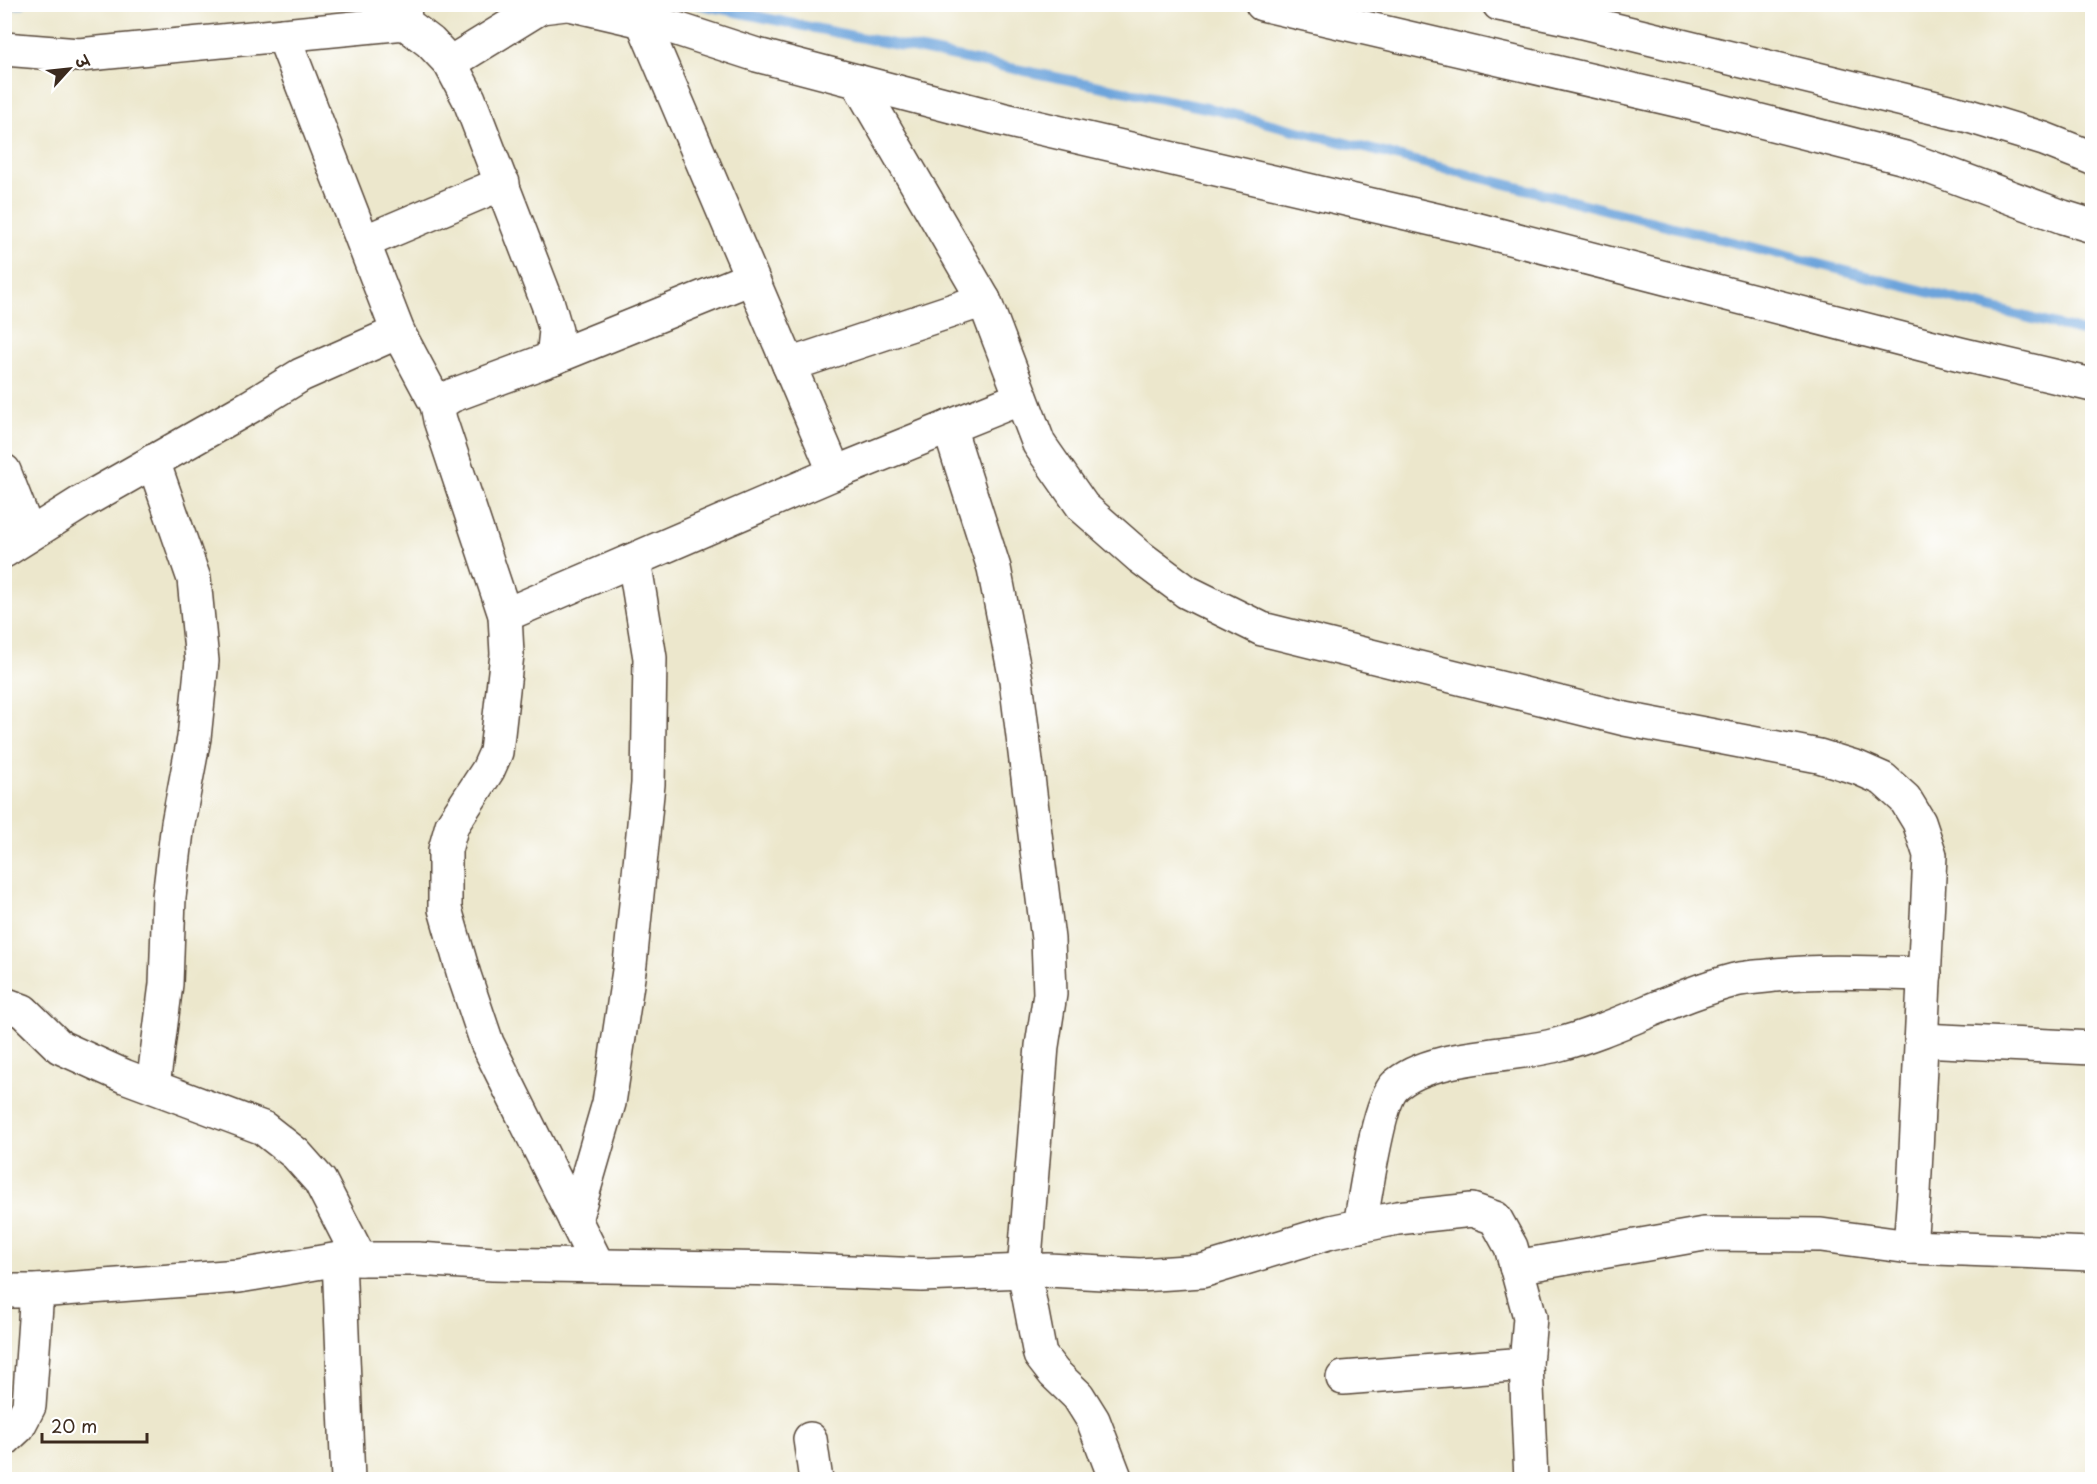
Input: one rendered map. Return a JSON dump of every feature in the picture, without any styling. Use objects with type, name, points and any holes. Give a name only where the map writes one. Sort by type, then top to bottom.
[{"type":"street","points":[[450,63],[541,7],[568,4],[677,29],[757,55],[1001,119],[1475,229],[1960,354],[2092,385]]},
{"type":"street","points":[[1262,4],[1706,107],[1905,158],[2092,226]]},
{"type":"street","points":[[1499,4],[1562,17],[1970,116],[2044,139],[2092,158]]},
{"type":"street","points":[[4,49],[79,55],[283,35],[405,12],[450,63],[469,99],[548,304],[556,331],[553,357]]},
{"type":"street","points":[[642,20],[835,472]]},
{"type":"street","points":[[283,35],[398,332],[437,405],[505,615],[507,654],[496,752],[488,770],[452,825],[445,850],[445,909],[487,1043],[598,1266]]},
{"type":"street","points":[[857,81],[984,300],[1039,444],[1083,507],[1140,557],[1187,592],[1262,629],[1625,719],[1819,756],[1858,768],[1883,779],[1905,800],[1919,822],[1930,855],[1910,1247]]},
{"type":"street","points":[[364,242],[503,183]]},
{"type":"street","points":[[437,405],[451,396],[751,278]]},
{"type":"street","points":[[789,365],[984,300]]},
{"type":"street","points":[[4,471],[17,543],[301,375],[398,332]]},
{"type":"street","points":[[505,615],[835,472],[1021,398]]},
{"type":"street","points":[[949,427],[994,568],[1016,680],[1048,939],[1050,994],[1042,1046],[1024,1271],[1040,1355],[1054,1373],[1078,1396],[1093,1420],[1116,1479]]},
{"type":"street","points":[[153,461],[194,579],[202,661],[194,738],[178,823],[169,897],[166,984],[153,1086]]},
{"type":"street","points":[[575,1220],[609,1103],[630,964],[648,784],[650,658],[634,560]]},
{"type":"street","points":[[1360,1226],[1383,1107],[1394,1087],[1415,1073],[1456,1060],[1554,1046],[1609,1029],[1696,991],[1737,980],[1816,971],[1925,974]]},
{"type":"street","points":[[4,1004],[22,1011],[60,1047],[124,1076],[263,1128],[296,1154],[320,1181],[349,1259],[348,1479]]},
{"type":"street","points":[[1921,1040],[2092,1048]]},
{"type":"street","points":[[4,1291],[37,1291],[238,1276],[349,1259],[779,1269],[922,1275],[1048,1270],[1140,1275],[1202,1271],[1331,1232],[1397,1218],[1472,1210],[1495,1218],[1511,1247],[1530,1317],[1526,1364],[1531,1479]]},
{"type":"street","points":[[1516,1268],[1704,1234],[1821,1235],[1910,1247],[2092,1254]]},
{"type":"street","points":[[4,1440],[18,1427],[29,1406],[18,1374],[37,1291]]},
{"type":"street","points":[[1343,1378],[1526,1364]]},
{"type":"street","points":[[810,1439],[816,1479]]},
{"type":"waterway","points":[[4,5],[21,4]]},
{"type":"waterway","points":[[697,4],[1216,110],[2092,334]]}]
